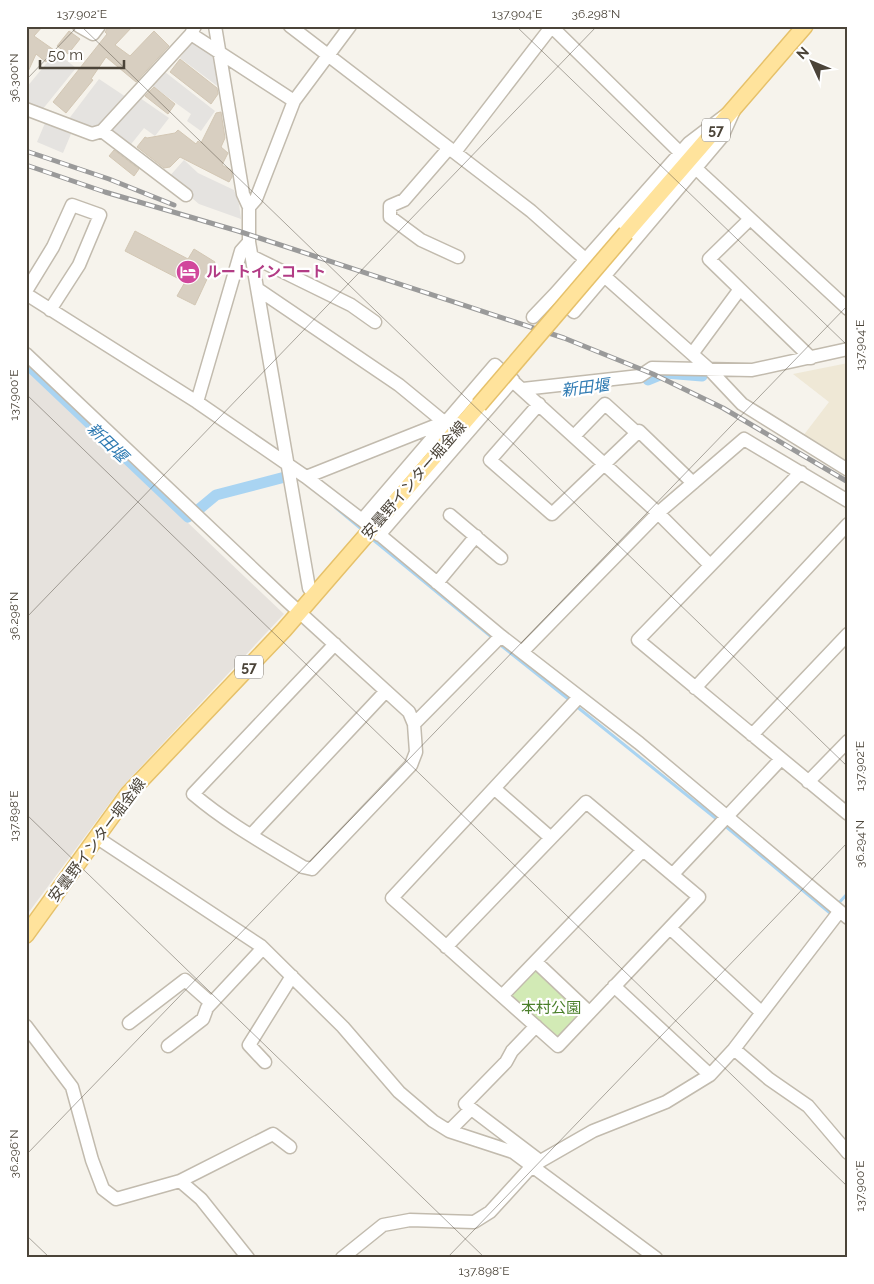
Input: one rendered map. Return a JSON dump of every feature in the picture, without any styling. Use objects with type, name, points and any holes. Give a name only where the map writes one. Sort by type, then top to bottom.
[{"type":"main road","name":"安曇野インター堀金線","points":[[26,935],[128,794],[301,612],[371,528],[805,26]]},
{"type":"street","points":[[80,26],[93,34],[99,26]]},
{"type":"street","points":[[215,26],[243,194],[249,208],[249,242],[259,290],[309,588],[315,595]]},
{"type":"street","points":[[290,26],[329,54],[531,211],[709,369],[742,404],[848,470]]},
{"type":"street","points":[[249,208],[256,200],[294,101],[350,26]]},
{"type":"street","points":[[458,257],[421,240],[390,217],[390,206],[404,200],[452,150],[551,26],[750,219],[845,301]]},
{"type":"street","points":[[26,109],[92,134],[102,131],[193,30],[218,50],[294,101]]},
{"type":"street","points":[[102,131],[186,195]]},
{"type":"street","points":[[533,317],[586,259],[689,161]]},
{"type":"street","points":[[555,294],[574,312],[605,276],[689,161]]},
{"type":"street","points":[[50,310],[79,265],[100,215],[72,205],[53,247],[26,292],[50,310],[197,402],[289,463],[501,636],[639,743],[844,915],[761,1012],[734,1049],[710,1075],[666,1102],[593,1132],[536,1163],[490,1212],[474,1222],[410,1220],[383,1225],[342,1258]]},
{"type":"street","points":[[750,219],[709,259],[812,358]]},
{"type":"street","points":[[197,402],[241,251],[249,242]]},
{"type":"street","points":[[253,258],[352,305],[375,322]]},
{"type":"street","points":[[692,354],[740,289]]},
{"type":"street","points":[[259,290],[399,385],[444,422]]},
{"type":"street","points":[[523,389],[640,376],[652,368],[752,370],[848,349]]},
{"type":"street","points":[[26,354],[409,712],[414,724],[416,752],[412,765],[312,869],[303,867],[251,835],[210,809],[193,794],[335,644]]},
{"type":"street","points":[[371,528],[444,422],[495,365],[658,512],[710,564]]},
{"type":"street","points":[[371,528],[512,380]]},
{"type":"street","points":[[539,404],[490,460],[552,514],[637,433]]},
{"type":"street","points":[[574,436],[605,404],[637,433],[639,431],[693,483]]},
{"type":"street","points":[[306,477],[444,422]]},
{"type":"street","points":[[522,652],[658,512],[744,439],[848,501]]},
{"type":"street","points":[[801,472],[638,640],[848,814]]},
{"type":"street","points":[[450,515],[501,558]]},
{"type":"street","points":[[695,688],[848,524]]},
{"type":"street","points":[[437,583],[476,536]]},
{"type":"street","points":[[752,735],[848,634]]},
{"type":"street","points":[[414,724],[501,636]]},
{"type":"street","points":[[251,835],[386,691]]},
{"type":"street","points":[[446,947],[586,802],[699,897],[558,1046],[446,947],[392,898],[579,697]]},
{"type":"street","points":[[808,782],[848,741]]},
{"type":"street","points":[[673,874],[781,759]]},
{"type":"street","points":[[495,789],[551,838]]},
{"type":"street","points":[[96,838],[263,948],[343,1027],[399,1092],[433,1121],[449,1130],[513,1152],[536,1163]]},
{"type":"street","points":[[502,996],[642,851]]},
{"type":"street","points":[[670,928],[761,1012]]},
{"type":"street","points":[[168,1046],[203,1019],[211,1003],[263,948]]},
{"type":"street","points":[[536,962],[589,1012]]},
{"type":"street","points":[[265,1062],[249,1044],[292,976]]},
{"type":"street","points":[[129,1023],[184,980],[211,1003]]},
{"type":"street","points":[[614,986],[710,1075]]},
{"type":"street","points":[[26,1026],[72,1087],[92,1160],[103,1189],[116,1199],[180,1181],[260,1138],[273,1134],[290,1147]]},
{"type":"street","points":[[536,1026],[512,1051],[506,1062],[465,1104],[470,1110],[656,1258]]},
{"type":"street","points":[[734,1049],[769,1079],[808,1106],[848,1153]]},
{"type":"street","points":[[449,1130],[470,1110]]},
{"type":"street","points":[[180,1181],[201,1199],[248,1258]]},
{"type":"shaded area","points":[[192,41],[213,52],[220,88],[180,58]]},
{"type":"shaded area","points":[[56,52],[76,68],[42,110],[26,104],[26,88]]},
{"type":"shaded area","points":[[165,72],[215,111],[201,131],[187,121],[191,114],[151,85]]},
{"type":"shaded area","points":[[99,79],[126,97],[97,127],[87,129],[68,120]]},
{"type":"shaded area","points":[[140,98],[169,118],[155,136],[144,128],[128,148],[108,131]]},
{"type":"shaded area","points":[[45,123],[71,134],[63,153],[37,142]]},
{"type":"shaded area","points":[[184,160],[198,173],[234,190],[239,204],[241,219],[199,204],[168,178]]},
{"type":"shaded area","points":[[848,363],[848,465],[803,436],[829,402],[793,374]]},
{"type":"shaded area","points":[[26,369],[284,614],[121,788],[26,916]]},
{"type":"green space","name":"本村公園","points":[[534,971],[541,972],[580,1008],[579,1015],[561,1035],[553,1035],[513,1000],[513,992]]},
{"type":"building","points":[[26,26],[43,26],[34,36],[54,50],[46,62],[36,54],[26,76]]},
{"type":"building","points":[[109,26],[133,26],[115,45],[130,56],[154,31],[169,46],[136,82],[106,57],[91,79],[93,80],[66,113],[53,102],[107,34],[105,32]]},
{"type":"building","points":[[69,31],[80,39],[68,54],[57,46]]},
{"type":"building","points":[[180,59],[217,88],[218,94],[211,104],[170,72]]},
{"type":"building","points":[[154,87],[175,104],[168,114],[145,96]]},
{"type":"building","points":[[221,112],[225,138],[221,147],[228,153],[222,165],[231,170],[232,177],[229,182],[180,157],[170,167],[164,168],[137,147],[145,137],[175,133],[178,130],[196,144],[198,141],[201,143],[216,113]]},
{"type":"building","points":[[114,150],[139,169],[134,176],[109,156]]},
{"type":"building","name":"ルートインコート","points":[[135,231],[188,259],[194,249],[215,262],[195,305],[177,296],[185,282],[125,251]]},
{"type":"waterway","name":"新田堰","points":[[26,363],[188,517],[191,515]]},
{"type":"waterway","name":"新田堰","points":[[648,380],[665,373],[702,376]]},
{"type":"waterway","name":"新田堰","points":[[198,510],[216,495],[285,477]]},
{"type":"waterway","points":[[335,507],[365,532]]},
{"type":"waterway","points":[[371,538],[494,639]]},
{"type":"waterway","points":[[498,643],[572,702]]},
{"type":"waterway","points":[[576,706],[719,821]]},
{"type":"waterway","points":[[724,825],[830,913],[832,910]]},
{"type":"waterway","points":[[836,906],[848,893]]},
{"type":"railway","points":[[26,151],[109,179],[174,205]]},
{"type":"railway","points":[[26,165],[105,192],[238,231],[564,338],[653,374],[723,408],[848,482]]},
{"type":"place","name":"ルートインコート","points":[[188,272]]}]
